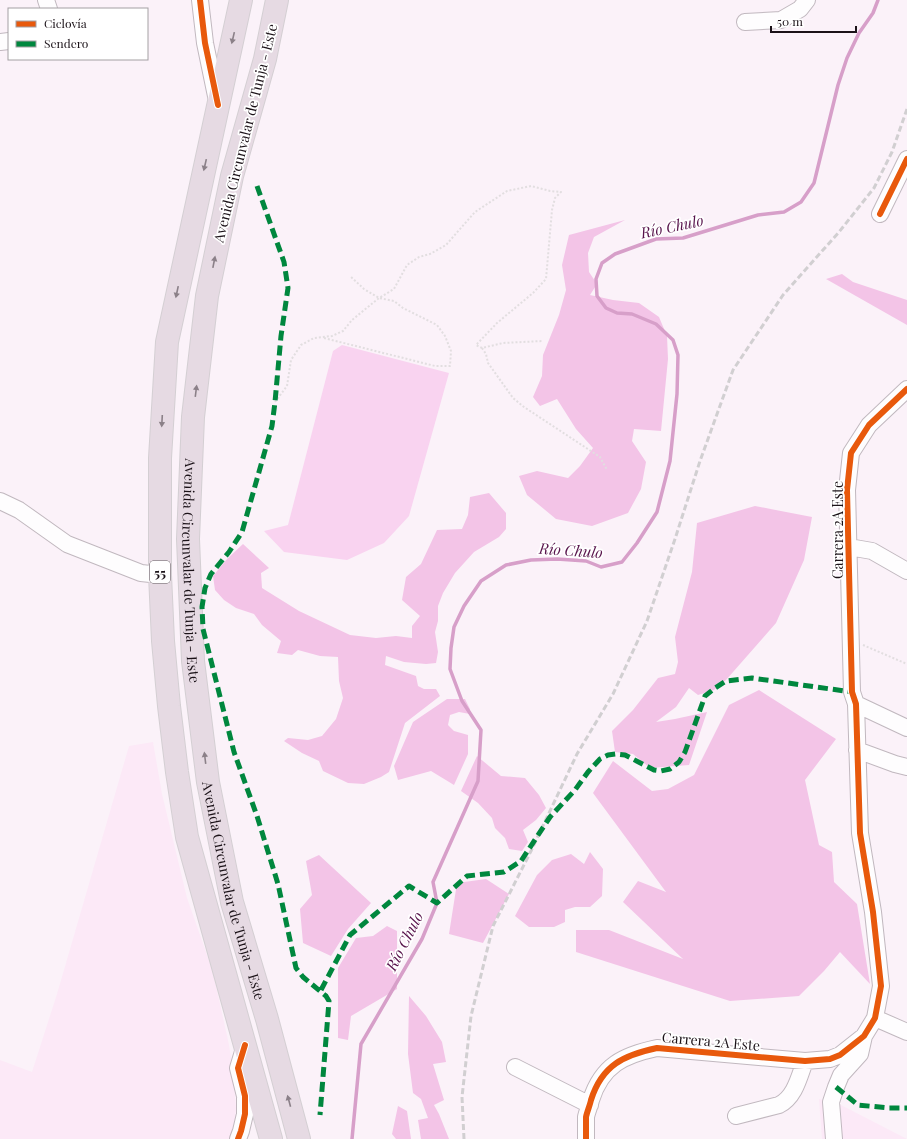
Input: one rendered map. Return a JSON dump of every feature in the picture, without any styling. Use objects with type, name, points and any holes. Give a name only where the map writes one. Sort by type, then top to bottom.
[{"type":"highway","name":"Avenida Circunvalar de Tunja - Este","points":[[241,0],[167,342],[160,458],[160,575],[163,641],[169,706],[187,837],[271,1139]]},
{"type":"highway","name":"Avenida Circunvalar de Tunja - Este","points":[[277,0],[265,58],[232,176],[207,296],[193,417],[188,539],[193,661],[208,782],[232,902],[267,1019],[299,1139]]},
{"type":"street","points":[[200,0],[205,42],[218,105]]},
{"type":"street","points":[[745,22],[781,20],[800,8],[807,0]]},
{"type":"street","points":[[880,214],[907,159]]},
{"type":"street","name":"Carrera 2A Este","points":[[586,1139],[586,1116],[595,1089],[608,1069],[638,1052],[657,1048],[805,1061],[830,1059],[840,1055],[864,1036],[875,1018],[881,986],[873,912],[860,833],[851,640],[847,490],[851,452],[869,425],[907,389]]},
{"type":"street","points":[[0,501],[19,510],[67,544],[141,573],[160,575]]},
{"type":"street","points":[[849,547],[872,551],[907,571]]},
{"type":"street","points":[[854,698],[907,728]]},
{"type":"street","points":[[857,750],[907,767]]},
{"type":"street","points":[[875,1018],[907,1032]]},
{"type":"street","points":[[834,1139],[831,1102],[841,1075],[860,1054],[864,1036]]},
{"type":"street","points":[[238,1139],[245,1114],[245,1096],[238,1068],[245,1045]]},
{"type":"street","points":[[736,1116],[785,1102],[789,1098],[798,1081],[805,1061]]},
{"type":"street","points":[[515,1067],[590,1105]]},
{"type":"path","points":[[275,402],[287,386],[291,360],[301,345],[314,338],[332,336],[343,331],[352,320],[379,298],[394,289],[407,265],[419,257],[430,254],[446,245],[475,212],[507,191],[531,186],[561,192],[555,198],[552,210],[546,279],[533,293],[497,323],[476,345],[482,348],[486,354],[488,363],[513,398],[524,407],[600,456],[608,470]]},
{"type":"path","points":[[321,338],[435,366],[450,366],[451,351],[444,336],[437,326],[403,308],[394,301],[379,298],[364,289],[350,276]]},
{"type":"path","points":[[482,348],[503,343],[542,341]]},
{"type":"path","points":[[851,640],[907,664]]},
{"type":"shaded area","points":[[625,220],[594,237],[588,253],[589,272],[597,284],[590,295],[613,300],[639,303],[659,317],[667,336],[668,359],[661,431],[634,429],[632,441],[646,462],[641,489],[628,513],[592,526],[556,519],[527,495],[519,476],[537,471],[568,478],[580,466],[593,448],[576,429],[557,399],[540,406],[533,397],[542,376],[543,355],[559,315],[566,290],[562,265],[569,235]]},
{"type":"shaded area","points":[[842,274],[853,282],[907,300],[907,325],[826,279]]},
{"type":"shaded area","points":[[342,345],[449,373],[409,516],[384,543],[347,560],[284,552],[264,531],[288,525],[333,351]]},
{"type":"shaded area","points":[[489,493],[506,513],[506,529],[499,537],[474,552],[455,573],[443,593],[438,606],[438,621],[435,632],[438,652],[436,663],[426,664],[404,662],[386,656],[385,665],[416,676],[418,686],[424,689],[436,689],[440,696],[405,723],[389,772],[364,784],[348,783],[323,771],[319,761],[302,753],[284,741],[288,738],[308,740],[322,736],[336,719],[343,698],[339,681],[338,657],[320,656],[298,650],[292,655],[277,653],[281,641],[262,625],[254,614],[236,608],[224,600],[215,590],[213,576],[227,559],[243,544],[269,568],[261,573],[262,588],[299,611],[350,635],[376,638],[396,636],[412,638],[412,626],[420,616],[402,600],[406,577],[421,564],[437,530],[462,529],[468,515],[470,497]]},
{"type":"shaded area","points":[[755,506],[812,517],[804,560],[776,623],[726,680],[714,690],[698,695],[689,688],[676,707],[656,722],[707,712],[689,765],[650,768],[633,754],[615,752],[612,731],[633,710],[658,678],[675,674],[678,662],[675,637],[692,572],[697,523]]},
{"type":"shaded area","points":[[759,690],[836,739],[805,780],[819,845],[832,852],[834,882],[857,904],[870,984],[840,952],[824,971],[799,996],[730,1001],[576,952],[576,930],[609,930],[683,959],[623,902],[638,881],[666,892],[593,793],[613,761],[652,791],[668,789],[694,775],[729,705]]},
{"type":"shaded area","points":[[447,699],[465,699],[470,709],[470,714],[459,712],[450,715],[448,725],[454,731],[468,735],[468,754],[454,785],[431,771],[398,780],[394,766],[413,722]]},
{"type":"shaded area","points":[[153,742],[162,794],[187,898],[213,972],[229,1045],[236,1108],[234,1131],[229,1139],[0,1139],[0,1060],[32,1072],[57,994],[129,746]]},
{"type":"shaded area","points":[[477,756],[501,776],[525,778],[539,795],[546,808],[536,820],[523,830],[528,842],[522,851],[509,849],[505,838],[495,828],[492,818],[478,803],[461,791]]},
{"type":"shaded area","points":[[590,852],[603,869],[602,896],[590,907],[575,907],[565,910],[565,922],[554,927],[529,927],[515,916],[537,875],[552,860],[571,854],[584,864]]},
{"type":"shaded area","points":[[319,855],[371,903],[348,929],[331,956],[303,943],[300,909],[312,895],[306,861]]},
{"type":"shaded area","points":[[486,879],[509,894],[483,943],[449,934],[457,883]]},
{"type":"shaded area","points":[[387,926],[397,931],[397,989],[351,1016],[348,1040],[338,1038],[338,968],[356,938],[373,936]]},
{"type":"shaded area","points":[[409,996],[426,1016],[442,1042],[446,1062],[433,1064],[444,1100],[434,1105],[449,1139],[421,1139],[418,1120],[428,1118],[421,1099],[413,1093],[408,1054]]},
{"type":"shaded area","points":[[819,1099],[839,1104],[907,1139],[822,1139]]},
{"type":"shaded area","points":[[398,1106],[407,1111],[411,1139],[396,1139],[392,1134]]},
{"type":"waterway","name":"Río Chulo","points":[[352,1139],[361,1044],[422,939],[437,903],[433,882],[478,781],[481,730],[462,701],[450,669],[454,627],[464,606],[481,581],[506,565],[531,560],[557,559],[586,561],[601,567],[622,562],[637,543],[657,512],[670,461],[677,394],[678,355],[673,340],[656,324],[632,314],[617,313],[606,308],[597,296],[596,279],[602,263],[615,254],[656,239],[683,238],[758,215],[784,212],[801,202],[814,183],[838,85],[847,58],[859,33],[873,13],[878,0]]},
{"type":"railway","points":[[464,1139],[462,1097],[471,1016],[493,926],[531,851],[577,754],[613,694],[647,621],[700,461],[733,370],[783,295],[839,232],[874,188],[892,152],[907,109]]},
{"type":"marked path","points":[[257,186],[284,262],[288,288],[281,336],[275,402],[272,426],[242,532],[229,552],[211,574],[205,588],[202,607],[203,629],[234,752],[257,816],[278,884],[296,968],[303,977],[326,996],[329,1001],[320,1115]]},
{"type":"marked path","points":[[321,990],[350,935],[409,886],[437,903],[467,876],[504,872],[521,861],[550,817],[575,790],[600,759],[608,755],[625,755],[654,770],[661,771],[670,769],[679,762],[685,752],[705,696],[726,681],[752,678],[852,692]]},
{"type":"marked path","points":[[836,1087],[858,1105],[907,1108]]},
{"type":"cycle path","points":[[200,0],[205,43],[218,105]]},
{"type":"cycle path","points":[[880,214],[907,159]]},
{"type":"cycle path","points":[[586,1139],[586,1117],[591,1100],[601,1078],[616,1064],[634,1054],[657,1048],[805,1061],[830,1059],[840,1055],[864,1036],[875,1018],[881,986],[873,912],[860,833],[856,704],[852,692],[847,490],[851,453],[869,425],[907,389]]},
{"type":"cycle path","points":[[238,1139],[245,1114],[245,1096],[238,1068],[245,1045]]}]
